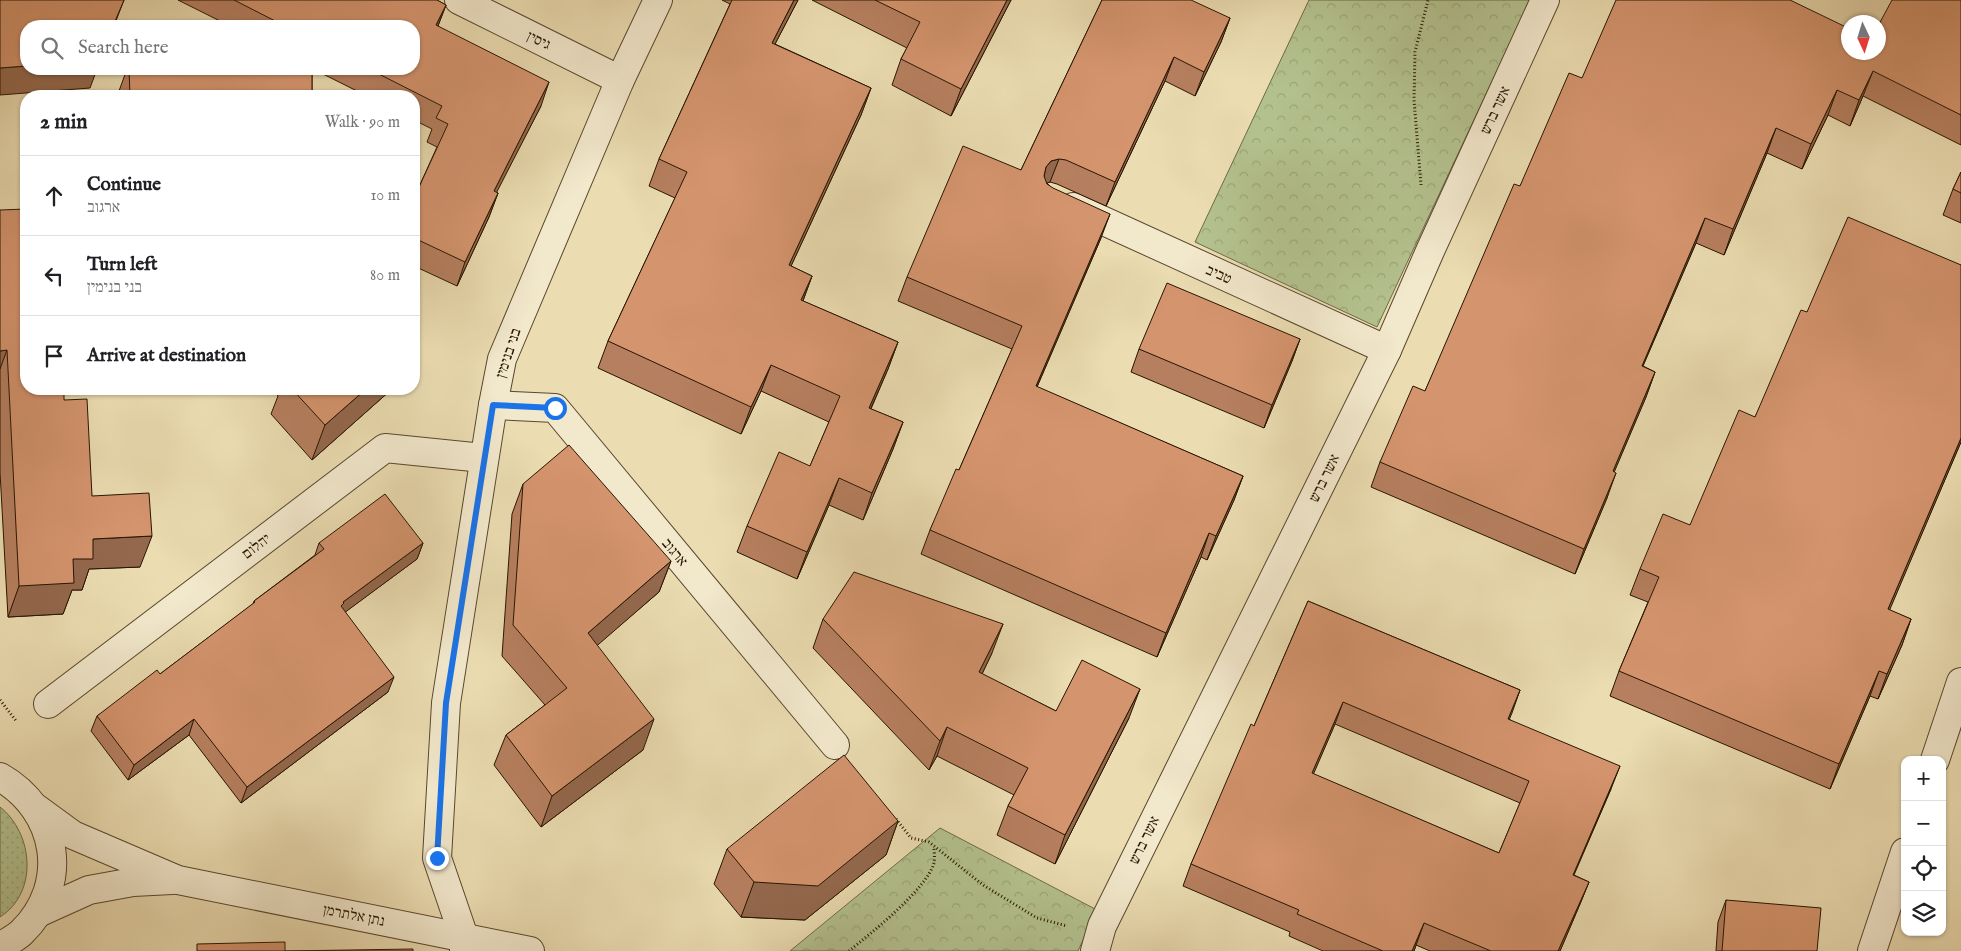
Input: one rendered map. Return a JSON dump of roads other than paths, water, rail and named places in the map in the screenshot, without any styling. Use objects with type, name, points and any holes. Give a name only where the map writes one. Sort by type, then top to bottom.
[{"type":"street","name":"גיסין","points":[[459,0],[620,80]]},
{"type":"street","name":"בני בנימין","points":[[464,944],[437,858],[446,703],[483,458],[502,359],[620,80],[658,0]]},
{"type":"street","name":"אשר ברש","points":[[1098,938],[1387,350],[1545,0]]},
{"type":"street","name":"טביב","points":[[1051,198],[1387,350]]},
{"type":"street","name":"ארגוב","points":[[493,405],[555,408],[836,744]]},
{"type":"street","name":"יהלום","points":[[48,704],[385,448],[483,458]]},
{"type":"street","points":[[1936,756],[1961,682]]},
{"type":"street","points":[[5,776],[36,808],[49,835],[53,866],[49,891],[18,936]]},
{"type":"street","name":"נתן אלתרמן","points":[[36,808],[73,835],[178,880],[464,944],[530,951]]},
{"type":"street","points":[[1872,951],[1901,864]]},
{"type":"street","name":"נתן אלתרמן","points":[[18,936],[89,890],[133,882],[178,880]]}]
